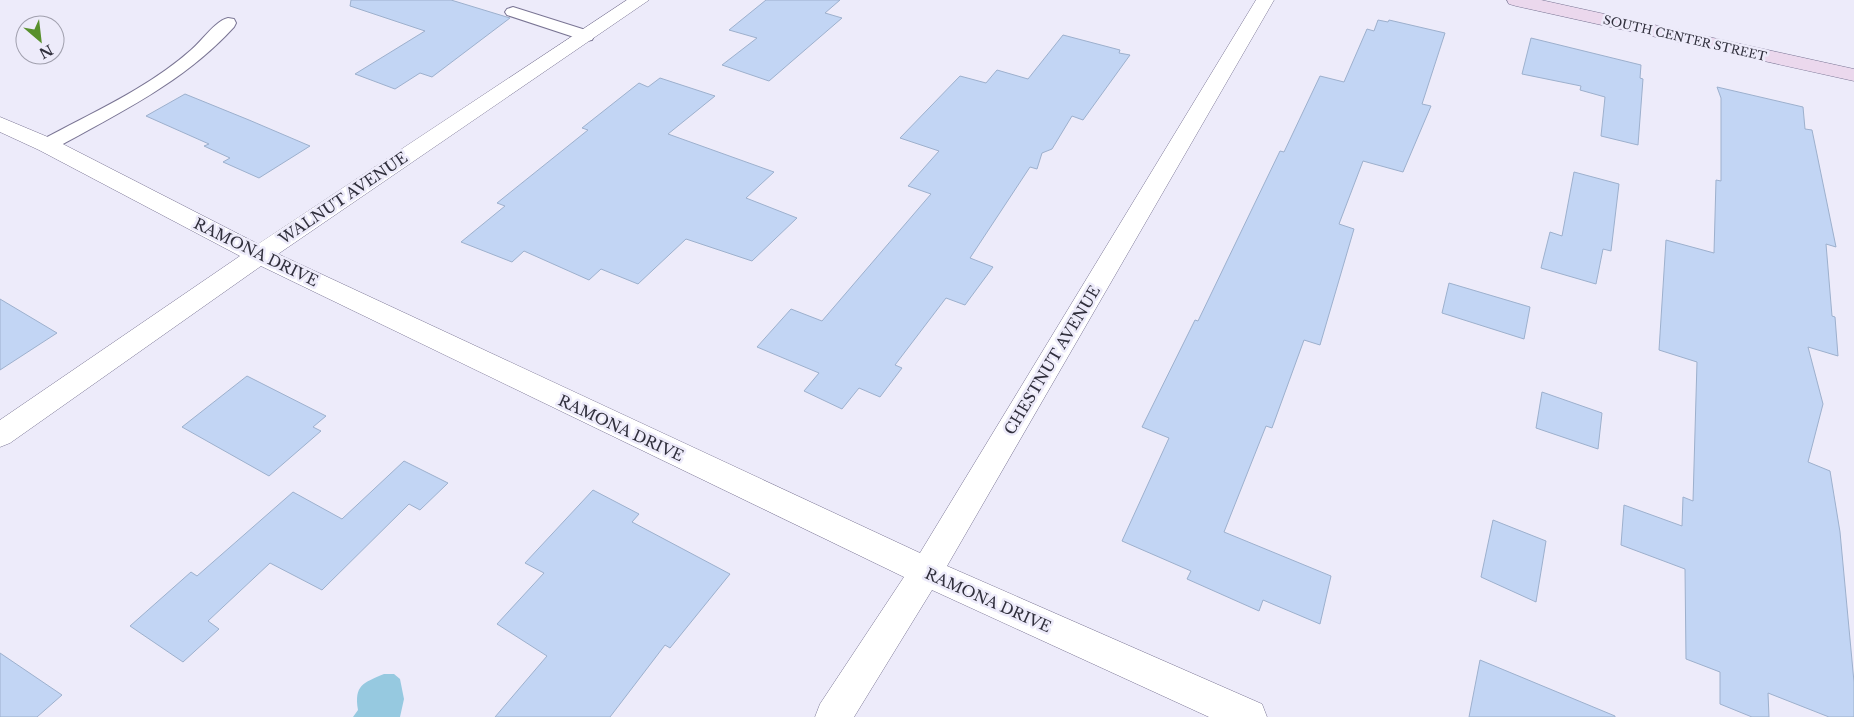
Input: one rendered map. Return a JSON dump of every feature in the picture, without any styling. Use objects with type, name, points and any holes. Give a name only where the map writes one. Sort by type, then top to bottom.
[{"type":"street","name":"WALNUT AVENUE","points":[[0,435],[259,255],[640,0]]},
{"type":"street","name":"CHESTNUT AVENUE","points":[[833,717],[926,572],[1265,0]]},
{"type":"street","name":"SOUTH CENTER STREET","points":[[1516,0],[1854,75]]},
{"type":"street","name":"RAMONA DRIVE","points":[[0,124],[47,145],[259,255],[926,572],[1250,717]]},
{"type":"lane","points":[[513,12],[586,36]]},
{"type":"lane","points":[[47,145],[170,75],[193,59],[217,37],[228,23]]},
{"type":"water","points":[[384,674],[394,674],[400,679],[404,699],[400,717],[353,717],[358,710],[357,695],[359,690],[365,683]]},
{"type":"building","points":[[351,0],[451,0],[510,18],[432,77],[420,73],[395,89],[355,74],[425,31],[350,6]]},
{"type":"building","points":[[766,0],[840,0],[825,13],[842,18],[769,81],[722,65],[757,38],[729,30]]},
{"type":"building","points":[[1378,20],[1388,22],[1389,20],[1445,33],[1422,104],[1431,106],[1403,172],[1363,161],[1339,224],[1354,229],[1320,345],[1304,340],[1272,428],[1266,426],[1224,532],[1331,576],[1320,624],[1263,600],[1259,611],[1187,579],[1191,571],[1122,541],[1169,438],[1142,427],[1195,320],[1198,321],[1280,151],[1284,152],[1320,76],[1344,82],[1367,29],[1374,31]]},
{"type":"building","points":[[1063,35],[1120,50],[1119,53],[1130,55],[1083,120],[1072,116],[1052,149],[1042,153],[1037,169],[1030,167],[970,258],[993,267],[965,305],[946,298],[895,365],[902,368],[880,397],[859,388],[842,409],[804,391],[819,373],[757,347],[791,309],[822,321],[931,194],[908,186],[939,151],[900,138],[960,76],[986,83],[997,70],[1028,79]]},
{"type":"building","points":[[1531,38],[1641,65],[1640,78],[1643,79],[1638,145],[1601,136],[1605,97],[1580,90],[1581,86],[1522,74]]},
{"type":"building","points":[[660,78],[715,96],[668,134],[774,172],[746,198],[797,218],[752,261],[686,239],[638,284],[601,269],[589,280],[524,251],[512,262],[461,242],[505,206],[497,203],[588,130],[582,128],[639,83],[648,87]]},
{"type":"building","points":[[1717,87],[1803,107],[1805,129],[1812,130],[1836,247],[1826,244],[1832,316],[1835,317],[1838,356],[1808,347],[1823,404],[1808,462],[1830,471],[1840,532],[1854,682],[1854,717],[1829,717],[1768,693],[1769,717],[1752,717],[1720,704],[1720,672],[1686,659],[1685,569],[1621,545],[1624,505],[1682,526],[1683,497],[1693,501],[1697,362],[1659,350],[1666,240],[1714,253],[1716,180],[1721,181],[1721,98]]},
{"type":"building","points":[[185,94],[310,146],[259,178],[223,162],[230,158],[204,146],[209,144],[146,116]]},
{"type":"building","points":[[1574,172],[1619,184],[1611,251],[1603,249],[1596,284],[1541,268],[1550,232],[1562,236]]},
{"type":"building","points":[[1449,283],[1530,307],[1524,339],[1442,313]]},
{"type":"building","points":[[0,299],[57,333],[0,370]]},
{"type":"building","points":[[247,376],[326,416],[313,427],[321,431],[269,476],[182,427]]},
{"type":"building","points":[[1542,392],[1602,413],[1598,449],[1536,428]]},
{"type":"building","points":[[404,461],[448,483],[420,510],[409,504],[322,590],[270,563],[208,621],[219,629],[183,662],[130,626],[191,572],[197,576],[293,492],[342,519]]},
{"type":"building","points":[[593,490],[639,514],[632,522],[730,574],[670,648],[665,645],[610,717],[495,717],[547,656],[497,624],[544,573],[525,563]]},
{"type":"building","points":[[1493,520],[1546,541],[1536,602],[1481,577]]},
{"type":"building","points":[[0,653],[62,695],[37,717],[0,717]]},
{"type":"building","points":[[1480,660],[1615,716],[1615,717],[1469,717]]}]
